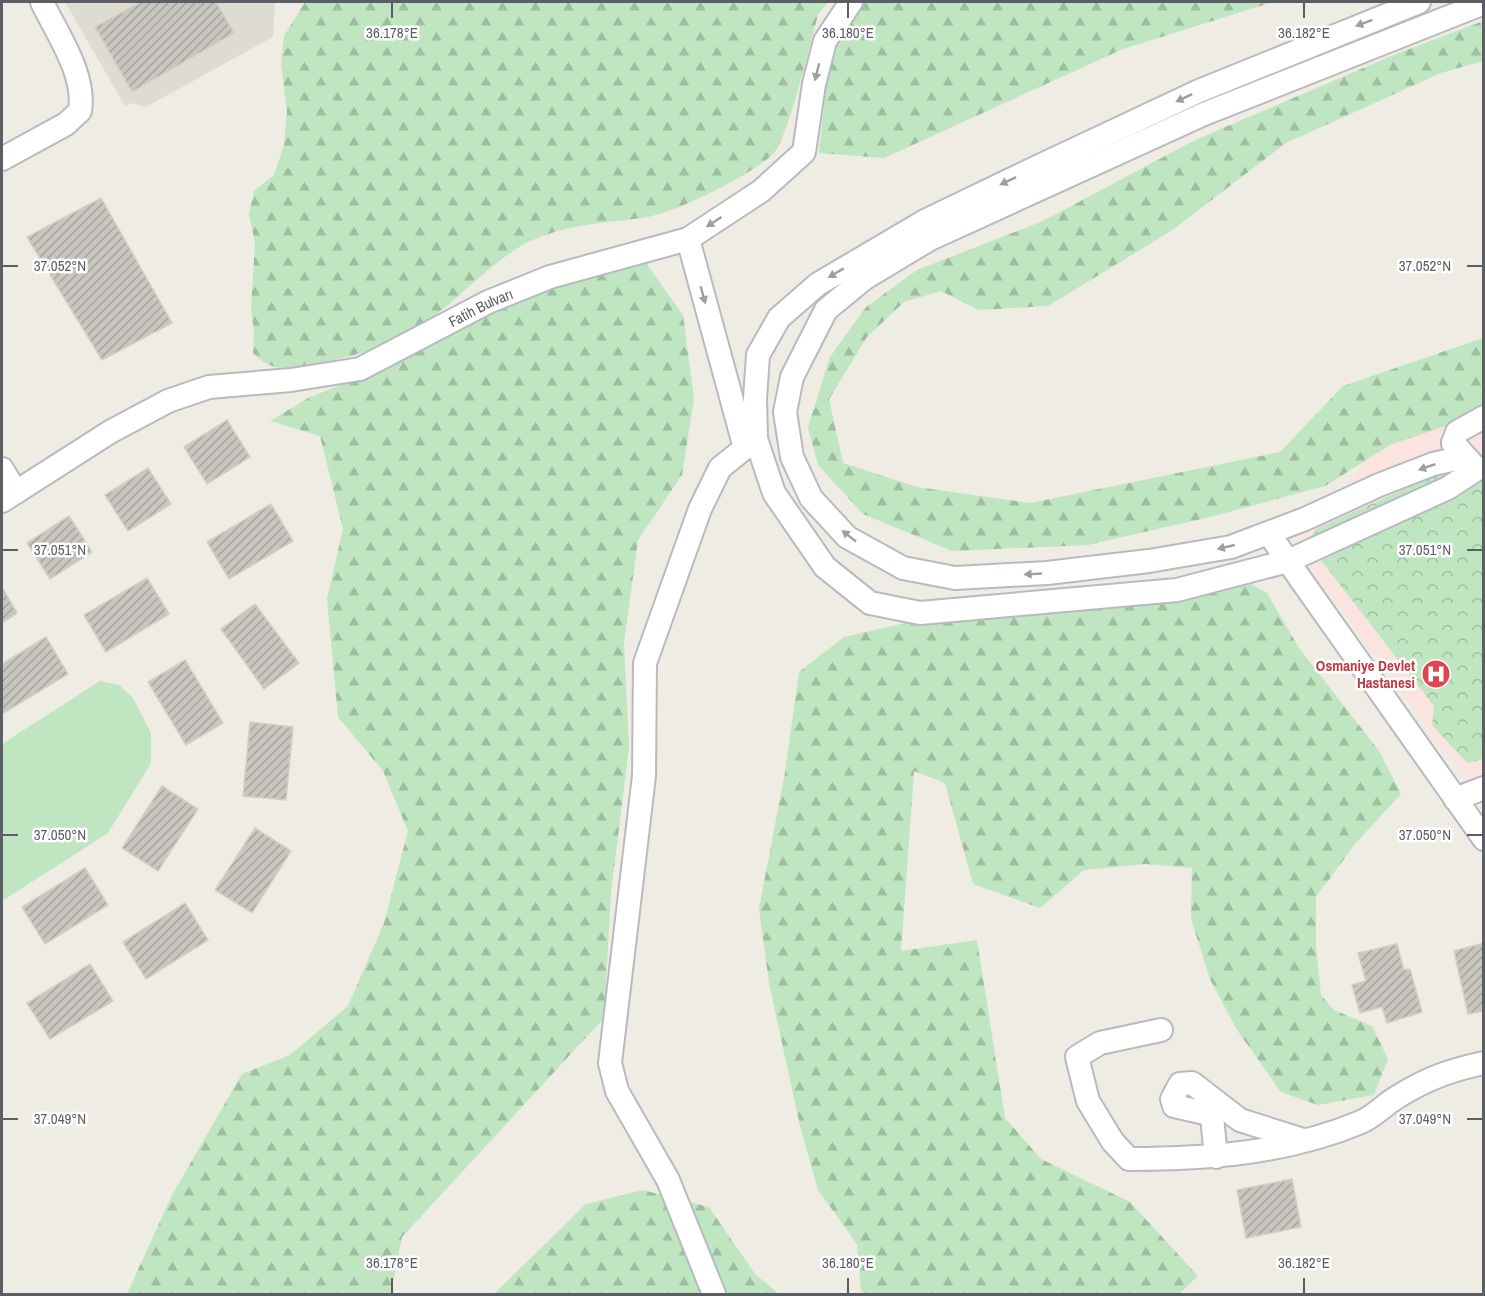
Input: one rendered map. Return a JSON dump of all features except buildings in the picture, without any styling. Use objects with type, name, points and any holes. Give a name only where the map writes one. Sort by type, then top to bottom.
[{"type":"street","points":[[2,159],[66,124],[80,111],[83,95],[73,66],[42,2]]},
{"type":"street","name":"Fatih Bulvarı","points":[[9,497],[110,432],[168,401],[209,387],[291,380],[360,369],[488,302],[540,282],[688,239],[762,191],[804,152],[814,84],[825,40],[851,2]]},
{"type":"street","points":[[714,1294],[668,1180],[617,1091],[610,1063],[644,776],[645,663],[700,509],[720,468],[750,443],[758,355],[779,318],[818,284],[925,221],[1251,68],[1419,2]]},
{"type":"street","points":[[1453,443],[1465,457],[1433,464],[1232,547],[1149,561],[1047,573],[955,579],[903,568],[848,537],[811,498],[792,457],[784,412],[792,377],[826,310],[865,278],[930,239],[1204,114],[1484,3]]},
{"type":"street","points":[[688,239],[750,443],[774,493],[825,567],[870,603],[920,613],[1165,591],[1288,561],[1448,488],[1477,469],[1453,443]]},
{"type":"street","points":[[1453,443],[1457,432],[1484,417]]},
{"type":"street","points":[[1453,443],[1484,456]]},
{"type":"street","points":[[2,469],[9,497]]},
{"type":"street","points":[[1275,531],[1270,535],[1484,839]]},
{"type":"street","points":[[1455,799],[1484,788]]},
{"type":"street","points":[[1161,1030],[1100,1042],[1077,1057],[1088,1101],[1113,1142],[1129,1160],[1244,1155],[1305,1141],[1365,1120],[1398,1096],[1440,1073],[1484,1063]]},
{"type":"street","points":[[1216,1157],[1212,1117],[1205,1113],[1174,1106],[1172,1099],[1180,1084],[1192,1083],[1240,1120],[1305,1141]]},
{"type":"shaded area","points":[[65,2],[275,2],[273,37],[146,107],[131,103],[125,106]]},
{"type":"shaded area","name":"Osmaniye Devlet Hastanesi","points":[[1483,405],[1483,802],[1295,546],[1392,432]]},
{"type":"green space","points":[[305,2],[828,2],[818,15],[805,66],[780,144],[764,162],[714,191],[661,214],[590,224],[547,234],[533,240],[506,256],[429,320],[388,343],[342,358],[294,367],[279,367],[266,364],[253,353],[254,333],[251,308],[255,243],[249,214],[254,191],[274,175],[284,145],[287,111],[281,64],[284,36]]},
{"type":"green space","points":[[855,2],[1273,2],[1123,49],[884,158],[819,153],[828,69],[848,6]]},
{"type":"green space","points":[[1483,21],[1483,61],[1441,73],[1286,143],[1171,231],[1048,306],[979,310],[941,291],[904,302],[867,337],[829,399],[843,463],[917,487],[1030,503],[1280,452],[1343,386],[1483,338],[1483,413],[1390,445],[1325,486],[1214,516],[1088,545],[952,551],[863,514],[818,465],[808,427],[830,357],[866,307],[917,270],[1043,221],[1195,140],[1396,54]]},
{"type":"green space","points":[[638,252],[683,315],[694,399],[682,475],[638,540],[624,643],[629,748],[611,893],[604,1018],[402,1237],[391,1294],[127,1294],[172,1195],[242,1074],[290,1055],[348,1006],[384,923],[408,831],[383,771],[338,717],[327,599],[343,529],[320,436],[270,421],[310,397],[375,372],[478,318]]},
{"type":"green space","name":"Osmaniye Devlet Hastanesi","points":[[1453,467],[1484,474],[1483,759],[1467,763],[1432,725],[1434,706],[1306,541],[1318,528]]},
{"type":"green space","points":[[1236,576],[1267,593],[1299,648],[1379,751],[1401,794],[1355,844],[1316,897],[1316,946],[1321,995],[1334,1010],[1372,1026],[1388,1059],[1374,1095],[1318,1105],[1281,1092],[1237,1030],[1210,979],[1191,919],[1192,868],[1145,864],[1084,870],[1040,908],[973,884],[945,783],[914,771],[901,951],[977,940],[1005,1118],[1041,1159],[1130,1202],[1198,1276],[1179,1294],[865,1294],[861,1291],[857,1244],[818,1190],[800,1126],[769,983],[759,909],[785,772],[799,672],[844,637],[905,623],[1020,611]]},
{"type":"green space","points":[[100,681],[119,685],[133,698],[151,733],[151,763],[108,833],[2,901],[2,744]]},
{"type":"green space","points":[[643,1190],[709,1207],[755,1274],[779,1294],[494,1294],[586,1204]]},
{"type":"place","name":"Osmaniye Devlet Hastanesi","points":[[1436,674]]}]
